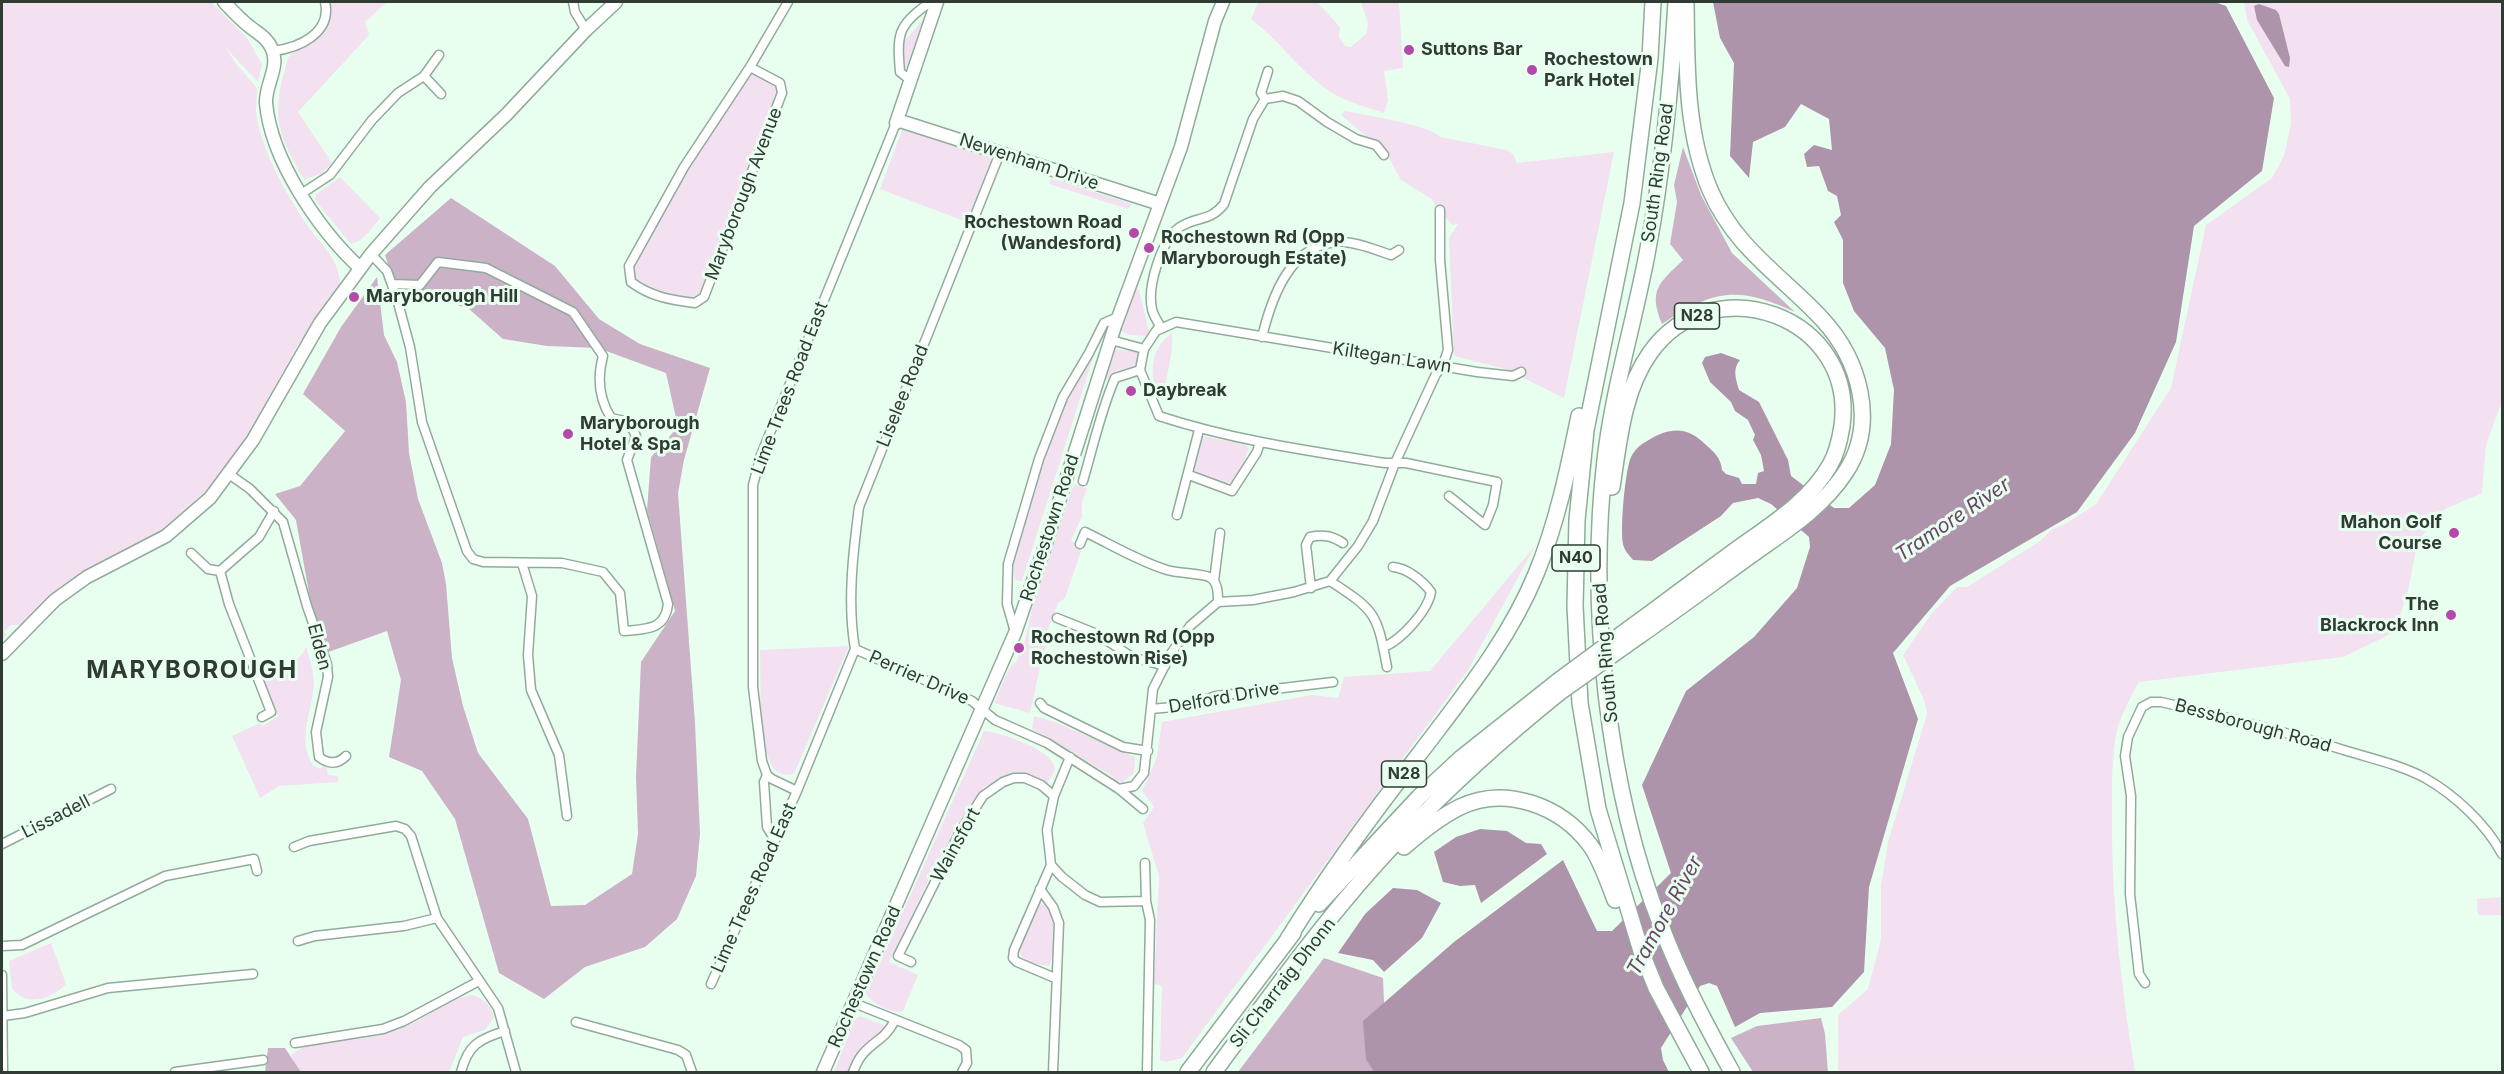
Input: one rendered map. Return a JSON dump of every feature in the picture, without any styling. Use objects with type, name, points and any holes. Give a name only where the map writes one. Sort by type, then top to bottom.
[{"type":"highway","name":"South Ring Road","points":[[1626,917],[1598,809],[1580,703],[1575,606],[1577,520],[1586,430],[1632,203],[1650,58],[1653,2]]},
{"type":"highway","name":"South Ring Road","points":[[1676,2],[1666,134],[1658,192],[1613,408],[1605,459],[1599,524],[1599,573],[1606,678],[1618,770],[1626,810],[1647,886],[1661,926],[1694,1002],[1732,1072]]},
{"type":"highway","name":"N28","points":[[1288,939],[1419,797],[1485,738],[1786,523],[1822,489],[1846,473],[1855,452],[1863,409],[1860,384],[1854,367],[1823,320],[1767,269],[1742,242],[1710,190],[1694,136],[1689,98],[1686,2]]},
{"type":"highway","name":"N28","points":[[1288,939],[1332,871],[1496,650],[1536,575],[1562,497],[1591,352],[1632,203]]},
{"type":"highway","name":"N28","points":[[1599,573],[1618,443],[1626,406],[1638,375],[1651,352],[1665,336],[1698,315],[1718,308],[1768,311],[1789,320],[1809,334],[1823,352],[1838,382],[1843,416],[1840,441],[1822,489]]},
{"type":"highway","name":"N28","points":[[1353,894],[1400,838],[1465,773],[1559,687]]},
{"type":"highway","points":[[1353,894],[1433,822],[1462,806],[1491,800],[1520,799],[1546,808],[1572,824],[1592,847],[1626,917],[1656,988],[1701,1072]]},
{"type":"highway","name":"Sli Charraig Dhonn","points":[[1214,1072],[1290,970],[1353,894]]},
{"type":"highway","name":"Sli Charraig Dhonn","points":[[1188,1072],[1288,939]]},
{"type":"street","points":[[224,2],[244,23],[263,35],[273,51],[274,70],[266,100],[274,139],[301,194],[342,251],[360,268]]},
{"type":"street","points":[[273,51],[297,46],[309,40],[325,20],[327,9],[325,2]]},
{"type":"street","points":[[573,2],[575,12],[586,30]]},
{"type":"street","points":[[2,654],[55,600],[87,577],[166,536],[210,498],[253,440],[320,323],[371,254],[430,188],[506,115],[586,30],[616,2]]},
{"type":"street","name":"Maryborough Avenue","points":[[750,68],[780,83],[783,93],[704,297],[695,303],[666,299],[643,291],[631,282],[629,266],[684,167],[750,68],[788,2]]},
{"type":"street","name":"Rochestown Road","points":[[823,1072],[1015,633],[1048,538],[1118,317],[1181,147],[1215,21],[1223,2]]},
{"type":"street","points":[[896,122],[936,4],[928,4],[916,13],[904,26],[898,41],[900,72],[910,80]]},
{"type":"street","points":[[301,194],[330,175],[372,120],[398,93],[424,76],[439,55]]},
{"type":"street","points":[[1265,99],[1261,93],[1268,70]]},
{"type":"street","points":[[424,76],[441,93]]},
{"type":"street","points":[[1384,155],[1376,145],[1356,139],[1298,101],[1283,96],[1265,99],[1253,118],[1224,204],[1216,214],[1190,221],[1178,229],[1164,248],[1157,265],[1151,300],[1152,311],[1160,326],[1144,349],[1140,370],[1159,416],[1199,430],[1365,460],[1406,463],[1497,482],[1494,505],[1485,525],[1449,496]]},
{"type":"street","name":"Newenham Drive","points":[[896,122],[1160,204]]},
{"type":"street","name":"Lime Trees Road East","points":[[797,791],[767,775],[762,761],[753,687],[755,477],[761,455],[896,122]]},
{"type":"street","name":"Liselee Road","points":[[855,649],[852,597],[854,547],[859,507],[1000,153]]},
{"type":"street","points":[[1080,544],[1085,531],[1153,565],[1190,575],[1208,576],[1218,589],[1218,602],[1253,600],[1311,588],[1330,581],[1358,546],[1373,521],[1395,463],[1436,374],[1443,365],[1448,350],[1440,260],[1440,210]]},
{"type":"street","points":[[1262,337],[1277,288],[1297,261],[1311,249],[1328,243],[1343,242],[1391,255],[1399,250]]},
{"type":"street","points":[[371,254],[387,272],[392,284],[410,347],[422,422],[467,551],[473,559],[483,562],[562,563],[603,572],[620,593],[624,631],[653,627],[662,622],[667,614],[668,604],[627,460],[636,436],[629,422],[611,418],[604,407],[599,378],[603,356],[573,312],[486,268],[438,262],[420,285],[392,284]]},
{"type":"street","points":[[1015,633],[1007,604],[1008,564],[1038,459],[1063,397],[1104,323],[1118,317]]},
{"type":"street","name":"Kiltegan Lawn","points":[[1156,331],[1176,322],[1513,376],[1521,372]]},
{"type":"street","points":[[1111,340],[1144,349]]},
{"type":"street","points":[[1083,481],[1103,415],[1106,397],[1115,378],[1140,370]]},
{"type":"street","points":[[1178,515],[1199,430]]},
{"type":"street","points":[[1189,475],[1232,491],[1257,452],[1260,442]]},
{"type":"street","name":"Elden","points":[[229,474],[250,489],[283,522],[327,664],[328,677],[316,732],[319,757],[325,762],[334,763],[342,761],[346,756]]},
{"type":"street","points":[[220,571],[259,537],[274,511]]},
{"type":"street","points":[[1214,581],[1220,533]]},
{"type":"street","points":[[1311,588],[1306,544],[1310,537],[1320,535],[1333,537],[1343,543]]},
{"type":"street","points":[[191,553],[208,569],[220,571]]},
{"type":"street","points":[[522,563],[532,596],[528,655],[531,690],[559,754],[567,816]]},
{"type":"street","points":[[1384,647],[1400,638],[1430,600],[1431,592],[1425,584],[1400,568],[1393,567]]},
{"type":"street","points":[[220,571],[229,603],[271,712],[262,717]]},
{"type":"street","points":[[1330,581],[1371,610],[1379,626],[1387,667]]},
{"type":"street","name":"Delford Drive","points":[[1119,789],[1134,786],[1144,773],[1153,689],[1165,666],[1190,626],[1218,602]]},
{"type":"street","points":[[1057,618],[1097,634],[1132,657],[1165,666]]},
{"type":"street","name":"Lime Trees Road East","points":[[711,984],[797,791],[855,649]]},
{"type":"street","name":"Perrier Drive","points":[[855,649],[972,700],[995,720],[1047,743],[1119,789],[1143,808]]},
{"type":"street","name":"Delford Drive","points":[[1150,709],[1184,706],[1215,696],[1333,682]]},
{"type":"street","name":"Bessborough Road","points":[[2145,983],[2139,974],[2130,894],[2130,796],[2125,756],[2135,718],[2142,706],[2151,702],[2161,702],[2235,719],[2410,772],[2433,783],[2470,813],[2488,832],[2502,854]]},
{"type":"street","points":[[1040,703],[1044,708],[1123,747],[1148,751]]},
{"type":"street","points":[[1055,978],[1017,962],[1013,958],[1014,950],[1051,865],[1047,830],[1054,796],[1070,757]]},
{"type":"street","points":[[767,775],[764,782],[767,826],[775,840]]},
{"type":"street","name":"Wainsfort","points":[[911,962],[898,956],[960,832],[983,796],[1003,782],[1014,778],[1025,778],[1041,785],[1054,796]]},
{"type":"street","name":"Lissadell","points":[[2,844],[111,789]]},
{"type":"street","points":[[294,847],[309,841],[396,826],[405,829],[411,836],[437,918],[498,1008],[516,1072]]},
{"type":"street","points":[[2,946],[22,945],[165,876],[254,859],[257,871]]},
{"type":"street","points":[[1145,863],[1146,901],[1150,920],[1147,1072]]},
{"type":"street","points":[[1051,865],[1085,895],[1100,902],[1146,901]]},
{"type":"street","points":[[1040,889],[1053,908],[1059,923],[1053,1072]]},
{"type":"street","points":[[298,941],[315,936],[404,926],[437,918]]},
{"type":"street","points":[[3,1016],[26,1013],[108,988],[253,974]]},
{"type":"street","points":[[2,975],[3,1072]]},
{"type":"street","points":[[295,1043],[383,1029],[404,1022],[478,981]]},
{"type":"street","points":[[854,1003],[966,1050],[967,1062],[962,1072]]},
{"type":"street","points":[[853,1072],[860,1056],[887,1035],[895,1020]]},
{"type":"street","points":[[576,1022],[678,1050],[686,1055],[692,1072]]},
{"type":"street","points":[[461,1072],[466,1053],[471,1047],[492,1035],[505,1031]]},
{"type":"street","points":[[175,1072],[262,1059]]},
{"type":"shaded area","points":[[2,2],[211,2],[247,38],[262,64],[258,82],[225,47],[257,88],[258,124],[268,154],[298,211],[333,259],[337,267],[340,286],[296,348],[247,438],[213,485],[160,531],[59,588],[20,625],[11,625],[4,631],[6,634],[2,643]]},
{"type":"shaded area","points":[[330,2],[387,2],[365,22],[369,35],[298,112],[332,163],[322,173],[305,180],[282,136],[278,118],[279,99],[290,55],[314,42],[322,34],[328,24]]},
{"type":"shaded area","points":[[1317,2],[1340,27],[1339,37],[1345,46],[1351,47],[1367,33],[1368,23],[1361,2],[1399,2],[1403,68],[1384,71],[1388,100],[1384,113],[1339,96],[1305,72],[1270,35],[1251,19],[1258,3]]},
{"type":"shaded area","points":[[2244,2],[2502,2],[2502,401],[2486,445],[2482,493],[2445,509],[2418,541],[2408,590],[2395,632],[2343,657],[2139,682],[2124,710],[2116,733],[2112,784],[2112,858],[2116,920],[2135,1072],[1838,1072],[1838,1015],[1868,989],[1881,939],[1881,886],[1888,842],[1927,714],[1924,700],[1903,655],[1932,613],[1957,587],[1967,587],[2040,541],[2051,530],[2067,523],[2096,504],[2171,388],[2206,225],[2272,178],[2284,156],[2291,124],[2290,99],[2247,20]]},
{"type":"shaded area","points":[[927,17],[910,68],[904,67],[902,44]]},
{"type":"shaded area","points":[[750,67],[780,83],[782,93],[704,297],[695,303],[635,286],[631,262],[703,140],[727,109]]},
{"type":"shaded area","points":[[1345,111],[1424,128],[1440,137],[1507,150],[1513,154],[1517,163],[1614,152],[1564,398],[1505,369],[1454,356],[1449,238],[1458,224],[1452,225],[1444,216],[1443,209],[1436,207],[1432,199],[1401,180],[1386,153],[1341,115]]},
{"type":"shaded area","points":[[903,128],[992,157],[967,222],[880,189]]},
{"type":"shaded area","points":[[1683,147],[1701,195],[1732,253],[1795,312],[1758,298],[1727,295],[1697,304],[1662,324],[1656,303],[1658,288],[1683,260],[1670,244],[1677,202],[1674,185]]},
{"type":"shaded area","points":[[340,177],[380,218],[364,237],[351,244],[315,200],[316,194]]},
{"type":"shaded area","points":[[1051,178],[1132,204],[1128,209],[1049,184]]},
{"type":"shaded area","points":[[451,198],[555,266],[599,319],[640,344],[710,368],[684,460],[678,493],[695,723],[700,834],[696,876],[677,919],[645,947],[585,967],[544,999],[499,973],[455,819],[422,771],[389,757],[401,680],[387,631],[320,655],[296,520],[275,494],[300,486],[345,431],[303,394],[341,327],[377,277],[384,335],[397,362],[406,402],[409,453],[418,499],[442,563],[452,658],[463,706],[478,753],[528,819],[551,906],[585,905],[632,874],[638,834],[636,777],[641,662],[675,611],[647,510],[651,457],[678,427],[666,373],[598,348],[547,346],[503,339],[469,309],[434,297],[397,293],[385,255]]},
{"type":"shaded area","points":[[1139,289],[1149,332],[1145,336],[1129,335],[1121,331],[1135,290]]},
{"type":"shaded area","points":[[1172,333],[1172,349],[1163,397],[1160,398],[1154,381],[1153,363],[1159,346]]},
{"type":"shaded area","points":[[1099,339],[1022,581],[1015,580],[1013,560],[1042,458],[1065,398]]},
{"type":"shaded area","points":[[1116,349],[1138,352],[1140,358],[1134,366],[1115,371],[1102,384]]},
{"type":"shaded area","points":[[1203,436],[1243,444],[1249,448],[1243,465],[1233,481],[1223,484],[1193,470]]},
{"type":"shaded area","points":[[1074,484],[1087,489],[1082,502],[1082,516],[1071,541],[1080,546],[1081,551],[1065,598],[1058,603],[1048,630],[1050,639],[1043,654],[1030,713],[994,703],[1009,669],[1023,648],[1037,589]]},
{"type":"shaded area","points":[[1535,546],[1468,670],[1182,1058],[1166,1062],[1160,1060],[1162,986],[1154,984],[1159,876],[1143,823],[1154,807],[1142,791],[1156,760],[1162,722],[1312,695],[1338,698],[1344,677],[1430,671]]},
{"type":"shaded area","points":[[306,646],[314,683],[306,735],[308,755],[313,765],[320,769],[323,766],[327,768],[328,775],[338,776],[338,782],[279,786],[260,798],[232,736],[260,723],[263,726],[278,716],[261,681],[260,672],[293,661],[299,657]]},
{"type":"shaded area","points":[[849,646],[794,774],[787,775],[778,772],[771,764],[764,739],[760,650]]},
{"type":"shaded area","points":[[1034,716],[1055,722],[1135,757],[1134,773],[1123,782],[1115,780],[1112,776],[1032,729]]},
{"type":"shaded area","points":[[984,731],[1014,739],[1038,750],[1053,763],[1055,770],[1047,784],[1030,774],[1019,773],[1003,782],[984,787],[958,825],[934,869],[889,962],[918,975],[903,1011],[888,1010],[866,994]]},
{"type":"shaded area","points":[[2502,897],[2502,915],[2478,915],[2477,899]]},
{"type":"shaded area","points":[[1041,903],[1046,904],[1055,935],[1054,950],[1049,966],[1031,963],[1022,957],[1019,949],[1035,909]]},
{"type":"shaded area","points":[[51,943],[66,984],[53,994],[39,999],[24,998],[17,994],[12,988],[9,961]]},
{"type":"shaded area","points":[[1324,958],[1383,978],[1387,1072],[1238,1072]]},
{"type":"shaded area","points":[[473,995],[486,1003],[494,1017],[485,1030],[463,1037],[449,1072],[299,1072],[291,1055],[320,1042],[365,1038],[393,1031],[414,1023],[451,1001]]},
{"type":"shaded area","points":[[860,1016],[884,1025],[884,1033],[863,1047],[848,1072],[834,1072],[855,1019]]},
{"type":"shaded area","points":[[1821,1018],[1825,1034],[1828,1072],[1753,1072],[1731,1038],[1757,1026]]},
{"type":"shaded area","points":[[268,1048],[285,1048],[301,1072],[265,1072]]},
{"type":"water","name":"Tramore River","points":[[1713,2],[2215,2],[2226,6],[2274,98],[2262,171],[2194,226],[2176,342],[2135,433],[2077,512],[1950,586],[1893,653],[1918,719],[1869,887],[1864,972],[1832,1007],[1760,1013],[1735,1027],[1717,986],[1709,983],[1700,986],[1661,1048],[1663,1060],[1669,1072],[1374,1072],[1366,1059],[1363,1021],[1454,942],[1563,860],[1597,931],[1612,931],[1671,873],[1642,785],[1686,691],[1754,637],[1797,588],[1810,547],[1809,537],[1771,504],[1758,498],[1733,503],[1721,516],[1652,561],[1633,560],[1626,550],[1623,544],[1622,526],[1627,474],[1631,457],[1647,441],[1662,433],[1684,431],[1698,438],[1708,447],[1719,459],[1722,470],[1726,474],[1739,478],[1742,484],[1756,484],[1758,473],[1764,471],[1761,455],[1753,440],[1755,435],[1748,420],[1735,411],[1731,402],[1710,382],[1702,363],[1705,357],[1721,353],[1740,360],[1735,371],[1739,390],[1759,402],[1788,460],[1791,476],[1834,508],[1849,508],[1875,485],[1891,444],[1894,390],[1885,348],[1854,311],[1843,283],[1843,240],[1834,222],[1841,215],[1837,196],[1828,191],[1819,166],[1807,167],[1804,154],[1814,145],[1832,150],[1829,119],[1801,104],[1785,127],[1753,142],[1749,178],[1730,156],[1734,63],[1720,38]]},
{"type":"water","points":[[2259,4],[2276,10],[2279,14],[2290,58],[2289,67],[2285,66],[2257,20],[2254,6]]},
{"type":"water","points":[[1480,829],[1507,831],[1526,843],[1541,844],[1547,854],[1481,903],[1475,885],[1460,886],[1443,882],[1434,852],[1456,837]]},
{"type":"water","points":[[1393,888],[1417,890],[1441,903],[1422,938],[1384,972],[1373,960],[1338,953],[1365,914]]},
{"type":"place","name":"Suttons Bar","points":[[1409,50]]},
{"type":"place","name":"Rochestown Park Hotel","points":[[1532,70]]},
{"type":"place","name":"Rochestown Road (Wandesford)","points":[[1134,233]]},
{"type":"place","name":"Rochestown Rd (Opp Maryborough Estate)","points":[[1149,248]]},
{"type":"place","name":"Maryborough Hill","points":[[354,297]]},
{"type":"place","name":"Daybreak","points":[[1131,391]]},
{"type":"place","name":"Maryborough Hotel & Spa","points":[[568,434]]},
{"type":"place","name":"Mahon Golf Course","points":[[2454,533]]},
{"type":"place","name":"The Blackrock Inn","points":[[2451,615]]},
{"type":"place","name":"Rochestown Rd (Opp Rochestown Rise)","points":[[1019,648]]},
{"type":"district","name":"MARYBOROUGH","points":[[192,671]]}]
